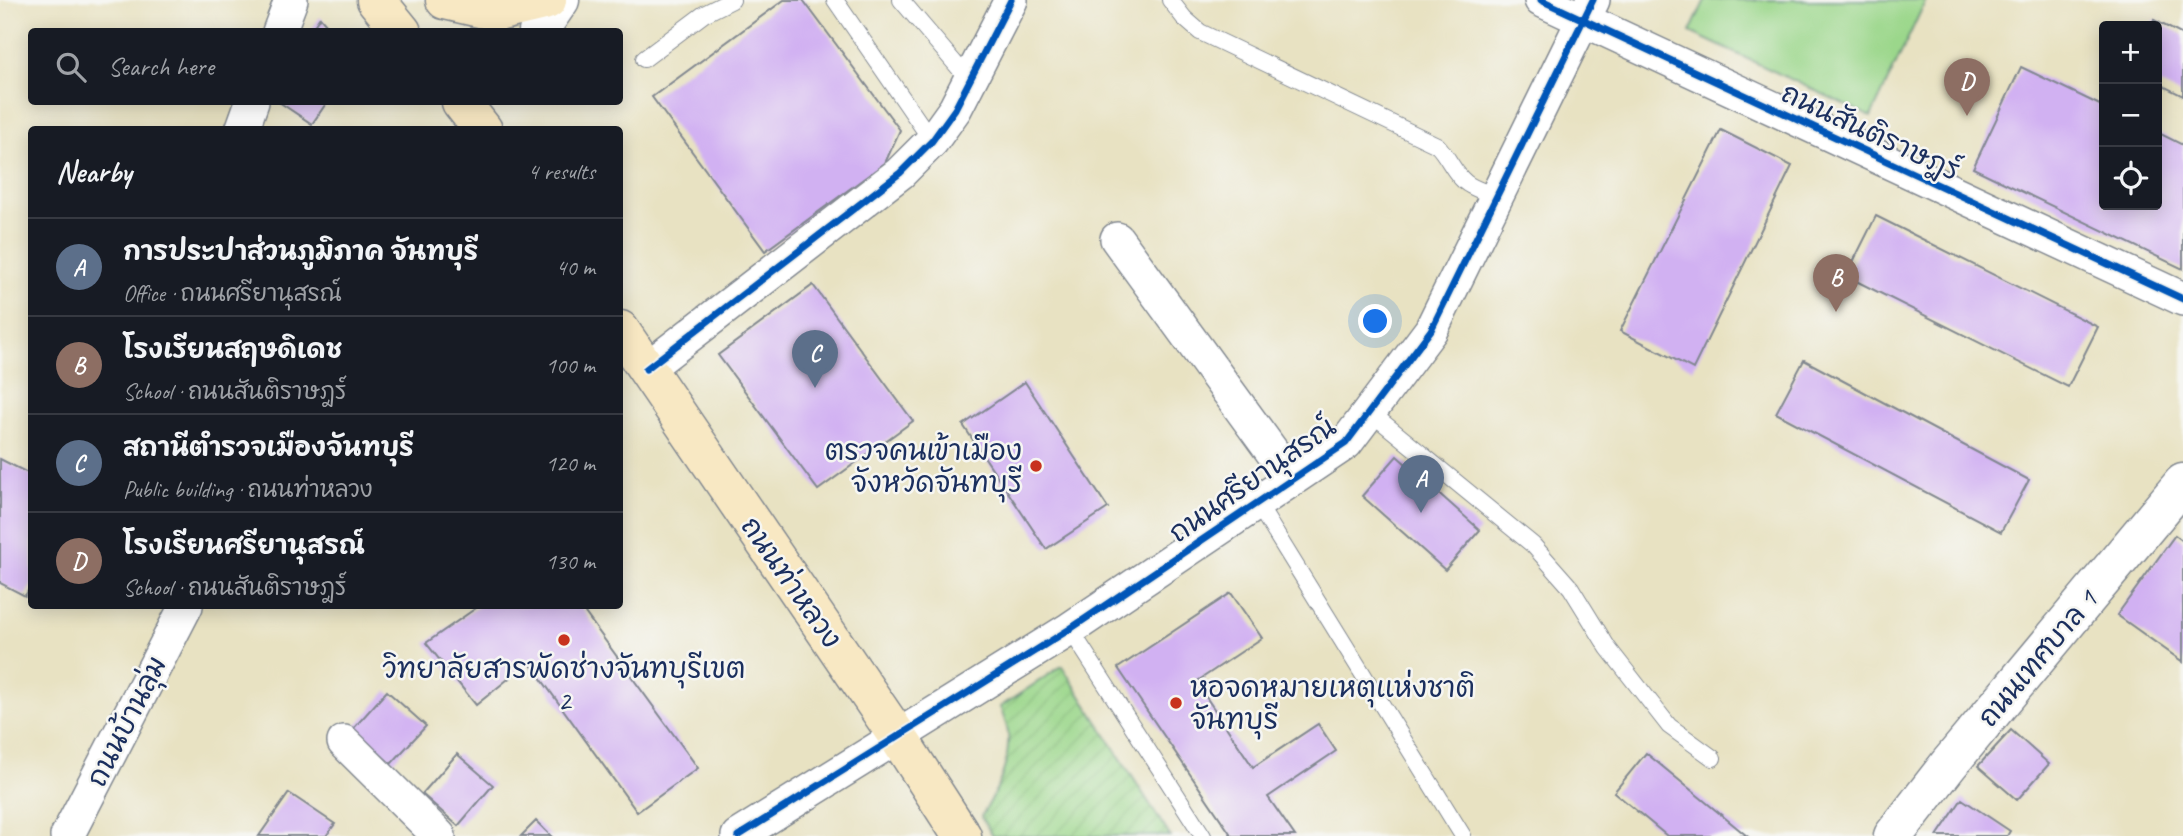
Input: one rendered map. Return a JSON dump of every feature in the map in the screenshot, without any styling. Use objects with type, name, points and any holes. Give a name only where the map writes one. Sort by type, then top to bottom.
[{"type":"main road","points":[[376,0],[399,28]]},
{"type":"main road","points":[[445,0],[497,12],[547,0]]},
{"type":"main road","name":"ถนนท่าหลวง","points":[[623,334],[898,737],[962,836]]},
{"type":"street","points":[[280,28],[291,0]]},
{"type":"street","points":[[541,28],[560,0]]},
{"type":"street","points":[[646,369],[900,173],[932,141],[955,109],[1011,0]]},
{"type":"street","name":"ถนนสันติราษฎร์","points":[[1541,0],[1588,10],[2183,299]]},
{"type":"street","name":"ถนนศรียานุสรณ์","points":[[738,836],[1070,629],[1346,443],[1431,330],[1588,10]]},
{"type":"street","points":[[244,126],[252,105]]},
{"type":"street","points":[[1117,239],[1292,479]]},
{"type":"street","name":"ถนนเทศบาล 1","points":[[1893,836],[1949,764],[2183,483]]},
{"type":"street","name":"ถนนบ้านลุ่ม","points":[[66,836],[184,609]]},
{"type":"street","points":[[344,742],[439,836]]},
{"type":"lane","points":[[644,59],[704,13],[732,0]]},
{"type":"lane","points":[[835,0],[932,141]]},
{"type":"lane","points":[[901,0],[970,81]]},
{"type":"lane","points":[[1170,0],[1200,32],[1437,145],[1465,182],[1496,197]]},
{"type":"lane","points":[[1370,412],[1533,545],[1571,588],[1608,648],[1669,726],[1713,758]]},
{"type":"lane","points":[[1257,503],[1463,836]]},
{"type":"lane","points":[[1070,629],[1203,836]]},
{"type":"green space","points":[[1705,0],[1926,0],[1871,117],[1690,32]]},
{"type":"green space","points":[[1062,666],[1170,836],[993,836],[981,817],[997,788],[1007,756],[1008,733],[1000,707]]},
{"type":"building","points":[[784,0],[803,0],[900,130],[885,163],[765,251],[652,97]]},
{"type":"building","points":[[320,17],[330,28],[313,28]]},
{"type":"building","points":[[2162,24],[2183,35],[2183,96],[2162,86]]},
{"type":"building","points":[[2021,67],[2099,105],[2099,210],[2162,210],[2162,134],[2183,145],[2183,269],[1973,168]]},
{"type":"building","points":[[284,105],[325,105],[312,124]]},
{"type":"building","points":[[1721,130],[1792,166],[1693,369],[1620,331]]},
{"type":"building","points":[[1876,216],[2098,327],[2068,387],[1846,276]]},
{"type":"building","points":[[813,285],[913,421],[818,490],[718,355]]},
{"type":"building","points":[[1804,360],[2029,480],[2001,532],[1776,413]]},
{"type":"building","name":"ตรวจคนเข้าเมือง จังหวัดจันทบุรี","points":[[1025,382],[1108,508],[1046,549],[963,425]]},
{"type":"building","points":[[1397,456],[1480,530],[1445,570],[1362,496]]},
{"type":"building","points":[[0,459],[28,473],[28,591],[25,596],[0,583]]},
{"type":"building","points":[[2175,535],[2183,541],[2183,662],[2117,615]]},
{"type":"building","name":"หอจดหมายเหตุแห่งชาติ จันทบุรี","points":[[1231,593],[1262,638],[1196,682],[1253,767],[1318,724],[1336,751],[1268,797],[1295,836],[1232,836],[1118,668]]},
{"type":"building","points":[[475,609],[582,609],[698,768],[637,812],[529,662],[476,705],[426,643]]},
{"type":"building","points":[[387,691],[426,726],[391,764],[353,729]]},
{"type":"building","points":[[2011,730],[2049,764],[2017,800],[1978,766]]},
{"type":"building","points":[[1646,753],[1747,836],[1667,836],[1614,792]]},
{"type":"building","points":[[457,754],[493,785],[458,826],[422,794]]},
{"type":"building","points":[[289,793],[335,824],[326,836],[259,836]]},
{"type":"building","points":[[1962,799],[2010,831],[2007,836],[1937,836]]},
{"type":"building","points":[[536,821],[551,836],[521,836]]},
{"type":"cycle path","points":[[646,369],[900,173],[932,141],[955,109],[1011,0]]},
{"type":"cycle path","points":[[1541,0],[2183,299]]},
{"type":"cycle path","points":[[738,836],[1070,629],[1346,443],[1431,330],[1593,0]]},
{"type":"place","name":"โรงเรียนศรียานุสรณ์","points":[[1967,116]]},
{"type":"place","name":"โรงเรียนสฤษดิเดช","points":[[1836,312]]},
{"type":"place","name":"สถานีตำรวจเมืองจันทบุรี","points":[[815,388]]},
{"type":"place","name":"ตรวจคนเข้าเมือง จังหวัดจันทบุรี","points":[[1036,466]]},
{"type":"place","name":"การประปาส่วนภูมิภาค จันทบุรี","points":[[1421,513]]},
{"type":"place","name":"วิทยาลัยสารพัดช่างจันทบุรีเขต 2","points":[[564,640]]},
{"type":"place","name":"หอจดหมายเหตุแห่งชาติ จันทบุรี","points":[[1176,703]]}]
